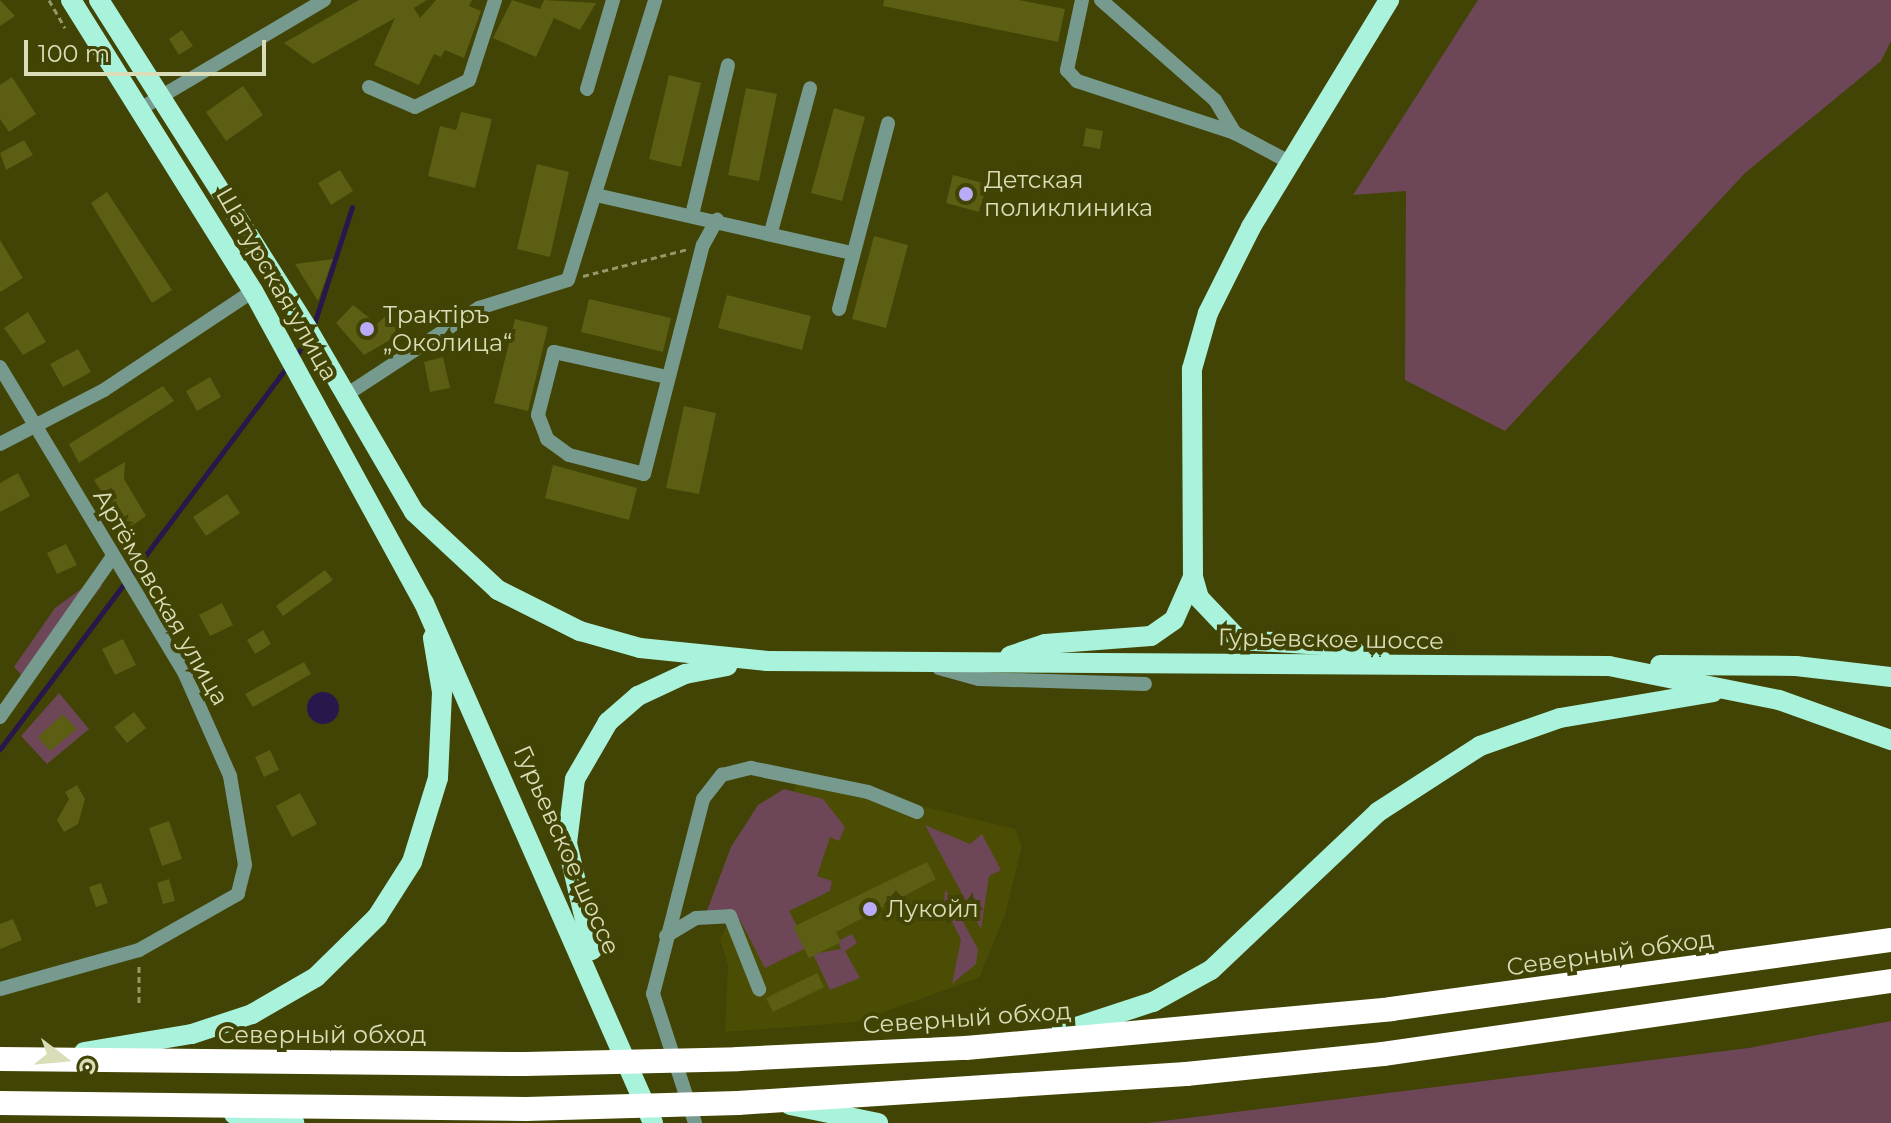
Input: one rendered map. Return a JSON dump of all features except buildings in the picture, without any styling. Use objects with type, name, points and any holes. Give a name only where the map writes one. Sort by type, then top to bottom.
[{"type":"highway","name":"Северный обход","points":[[0,1059],[525,1064],[738,1059],[966,1048],[1508,996],[1891,940]]},
{"type":"highway","points":[[0,1103],[198,1109],[526,1109],[771,1101],[1383,1054],[1891,981]]},
{"type":"main road","name":"Шатурская улица","points":[[71,0],[253,291],[424,603]]},
{"type":"main road","name":"Шатурская улица","points":[[99,0],[322,352],[351,404]]},
{"type":"main road","points":[[1389,0],[1291,163],[1208,313],[1192,369],[1193,577],[1208,611],[1239,640],[1340,646],[1397,666]]},
{"type":"main road","points":[[351,404],[414,512],[498,590],[609,641],[759,661]]},
{"type":"main road","points":[[994,662],[1045,644],[1151,636],[1174,620],[1193,577]]},
{"type":"main road","points":[[42,1060],[192,1034],[252,1014],[316,977],[377,917],[412,862],[438,778],[442,692],[424,603]]},
{"type":"main road","name":"Гурьевское шоссе","points":[[424,603],[603,995],[653,1123]]},
{"type":"main road","points":[[603,995],[567,843],[575,779],[608,722],[638,696],[685,674],[759,661]]},
{"type":"main road","name":"Гурьевское шоссе","points":[[759,661],[1609,666],[1831,715],[1891,740]]},
{"type":"main road","points":[[1609,666],[1760,665],[1891,677]]},
{"type":"main road","points":[[966,1048],[1077,1028],[1188,985],[1258,930],[1378,812],[1480,746],[1598,709],[1733,691]]},
{"type":"main road","points":[[771,1101],[878,1123]]},
{"type":"main road","points":[[198,1109],[294,1123]]},
{"type":"street","points":[[294,0],[302,14]]},
{"type":"street","points":[[140,109],[324,0]]},
{"type":"street","points":[[369,87],[415,107],[469,80],[495,0]]},
{"type":"street","points":[[587,89],[613,0]]},
{"type":"street","points":[[568,280],[655,0]]},
{"type":"street","points":[[1082,0],[1067,70],[1077,81],[1235,133],[1291,163]]},
{"type":"street","points":[[1101,0],[1215,100],[1235,133]]},
{"type":"street","points":[[692,215],[728,65]]},
{"type":"street","points":[[771,232],[810,88]]},
{"type":"street","points":[[839,309],[888,123]]},
{"type":"street","points":[[596,195],[771,232],[852,253]]},
{"type":"street","points":[[667,377],[554,352],[538,415],[547,439],[569,455],[644,474],[703,245],[717,220]]},
{"type":"street","name":"Шатурская улица","points":[[351,404],[479,308],[568,280]]},
{"type":"street","points":[[0,444],[39,429],[253,291]]},
{"type":"street","name":"Артёмовская улица","points":[[0,367],[138,594],[215,738],[230,776],[245,865],[238,894],[139,950]]},
{"type":"street","points":[[0,717],[116,560]]},
{"type":"street","points":[[917,662],[979,679],[1145,684]]},
{"type":"street","points":[[695,1123],[653,994],[687,841],[703,799],[722,775],[782,771],[917,812]]},
{"type":"street","points":[[666,936],[696,918],[730,916],[759,989]]},
{"type":"street","points":[[0,989],[139,950]]},
{"type":"path","points":[[568,280],[703,245]]},
{"type":"path","points":[[139,950],[139,1006]]},
{"type":"shaded area","points":[[1478,0],[1891,0],[1891,41],[1881,61],[1745,173],[1505,431],[1405,380],[1406,191],[1353,195]]},
{"type":"shaded area","points":[[96,578],[102,586],[27,681],[14,667],[55,608]]},
{"type":"shaded area","points":[[323,692],[334,697],[339,708],[334,719],[323,724],[312,719],[307,708],[312,697]]},
{"type":"shaded area","points":[[59,693],[89,729],[47,764],[21,736]]},
{"type":"shaded area","name":"Лукойл","points":[[801,776],[1015,829],[1022,846],[1005,915],[979,978],[855,1022],[725,1032],[728,965],[720,939]]},
{"type":"shaded area","points":[[784,789],[823,799],[845,827],[839,841],[830,837],[817,876],[832,881],[830,891],[789,911],[808,947],[765,968],[740,920],[705,916],[731,847],[758,805]]},
{"type":"shaded area","points":[[925,825],[970,844],[982,834],[1001,870],[989,876],[981,929]]},
{"type":"shaded area","points":[[945,889],[978,949],[976,964],[952,984],[961,940],[944,905]]},
{"type":"shaded area","points":[[852,934],[857,943],[845,951],[860,978],[830,990],[813,954],[841,949],[838,941]]},
{"type":"shaded area","points":[[1891,1021],[1891,1123],[1147,1123],[1749,1048]]},
{"type":"waterway","points":[[314,324],[352,207]]},
{"type":"waterway","points":[[294,358],[307,341]]},
{"type":"waterway","points":[[0,749],[288,366]]},
{"type":"place","name":"Детская поликлиника","points":[[966,194]]},
{"type":"place","name":"Трактiръ „Околица“","points":[[367,329]]},
{"type":"place","name":"Лукойл","points":[[870,909]]}]
